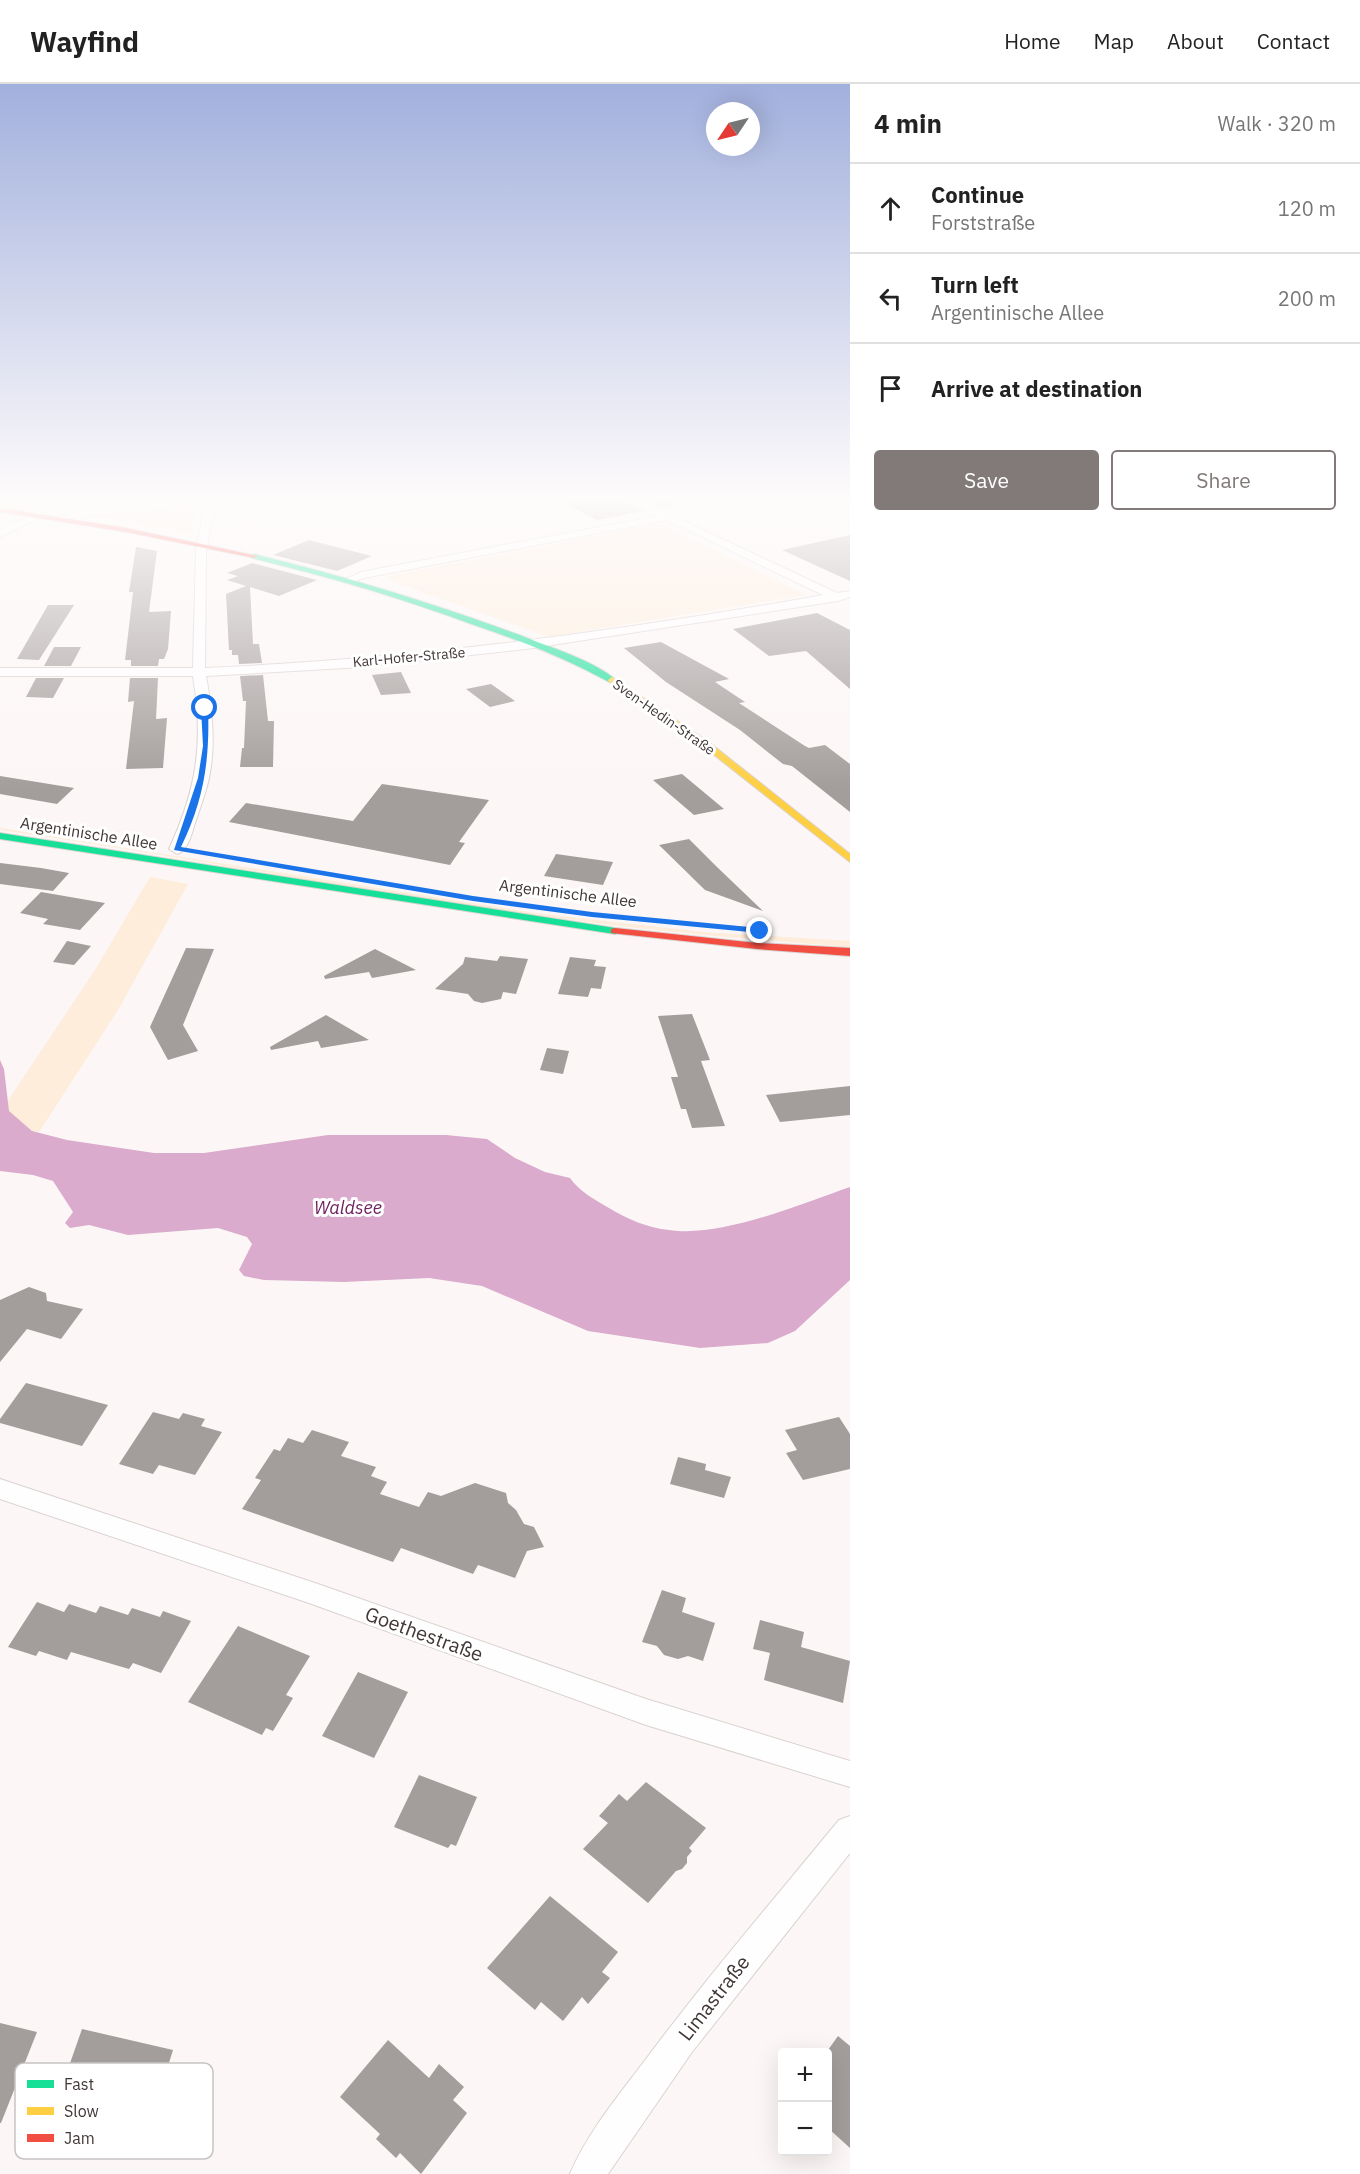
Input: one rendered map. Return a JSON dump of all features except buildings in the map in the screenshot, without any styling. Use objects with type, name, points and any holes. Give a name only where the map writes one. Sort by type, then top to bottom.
[{"type":"street","points":[[178,849],[201,778],[206,746],[205,708],[199,672],[201,594]]},
{"type":"street","name":"Sven-Hedin-Straße","points":[[395,594],[536,644],[598,673],[652,706],[850,860]]},
{"type":"street","points":[[828,594],[850,605]]},
{"type":"street","name":"Karl-Hofer-Straße","points":[[0,672],[199,672],[376,661],[536,644],[680,624],[850,594]]},
{"type":"street","name":"Argentinische Allee","points":[[0,836],[581,928],[757,946],[850,952]]},
{"type":"street","name":"Argentinische Allee","points":[[247,860],[473,898],[603,915]]},
{"type":"street","name":"Goethestraße","points":[[0,1489],[315,1594],[646,1712],[850,1774]]},
{"type":"street","name":"Limastraße","points":[[588,2174],[613,2134],[701,2012],[850,1830]]},
{"type":"shaded area","points":[[426,594],[806,595],[549,637]]},
{"type":"shaded area","points":[[0,828],[535,913],[704,932],[850,941],[850,947],[660,930],[518,913],[0,830]]},
{"type":"shaded area","points":[[150,877],[188,884],[118,1010],[39,1132],[32,1131],[8,1111],[7,1102],[95,970]]},
{"type":"water","name":"Waldsee","points":[[0,1060],[4,1069],[9,1111],[32,1131],[67,1140],[154,1153],[204,1153],[328,1135],[446,1135],[487,1139],[515,1158],[545,1172],[570,1178],[588,1195],[623,1216],[661,1229],[690,1231],[736,1224],[761,1218],[850,1187],[850,1280],[795,1331],[768,1343],[700,1348],[588,1331],[482,1286],[429,1278],[344,1282],[264,1280],[244,1276],[239,1270],[252,1244],[247,1237],[218,1228],[128,1235],[89,1225],[70,1228],[65,1223],[73,1212],[53,1181],[33,1175],[0,1171]]},
{"type":"traffic: fast","points":[[389,594],[550,650],[612,680]]},
{"type":"traffic: fast","points":[[0,836],[615,931]]},
{"type":"traffic: slow","points":[[612,680],[707,745],[850,859]]},
{"type":"traffic: jam","points":[[615,931],[757,946],[850,952]]},
{"type":"route","points":[[205,708],[206,746],[201,778],[185,831],[177,849],[473,898],[592,914],[760,931]]}]
